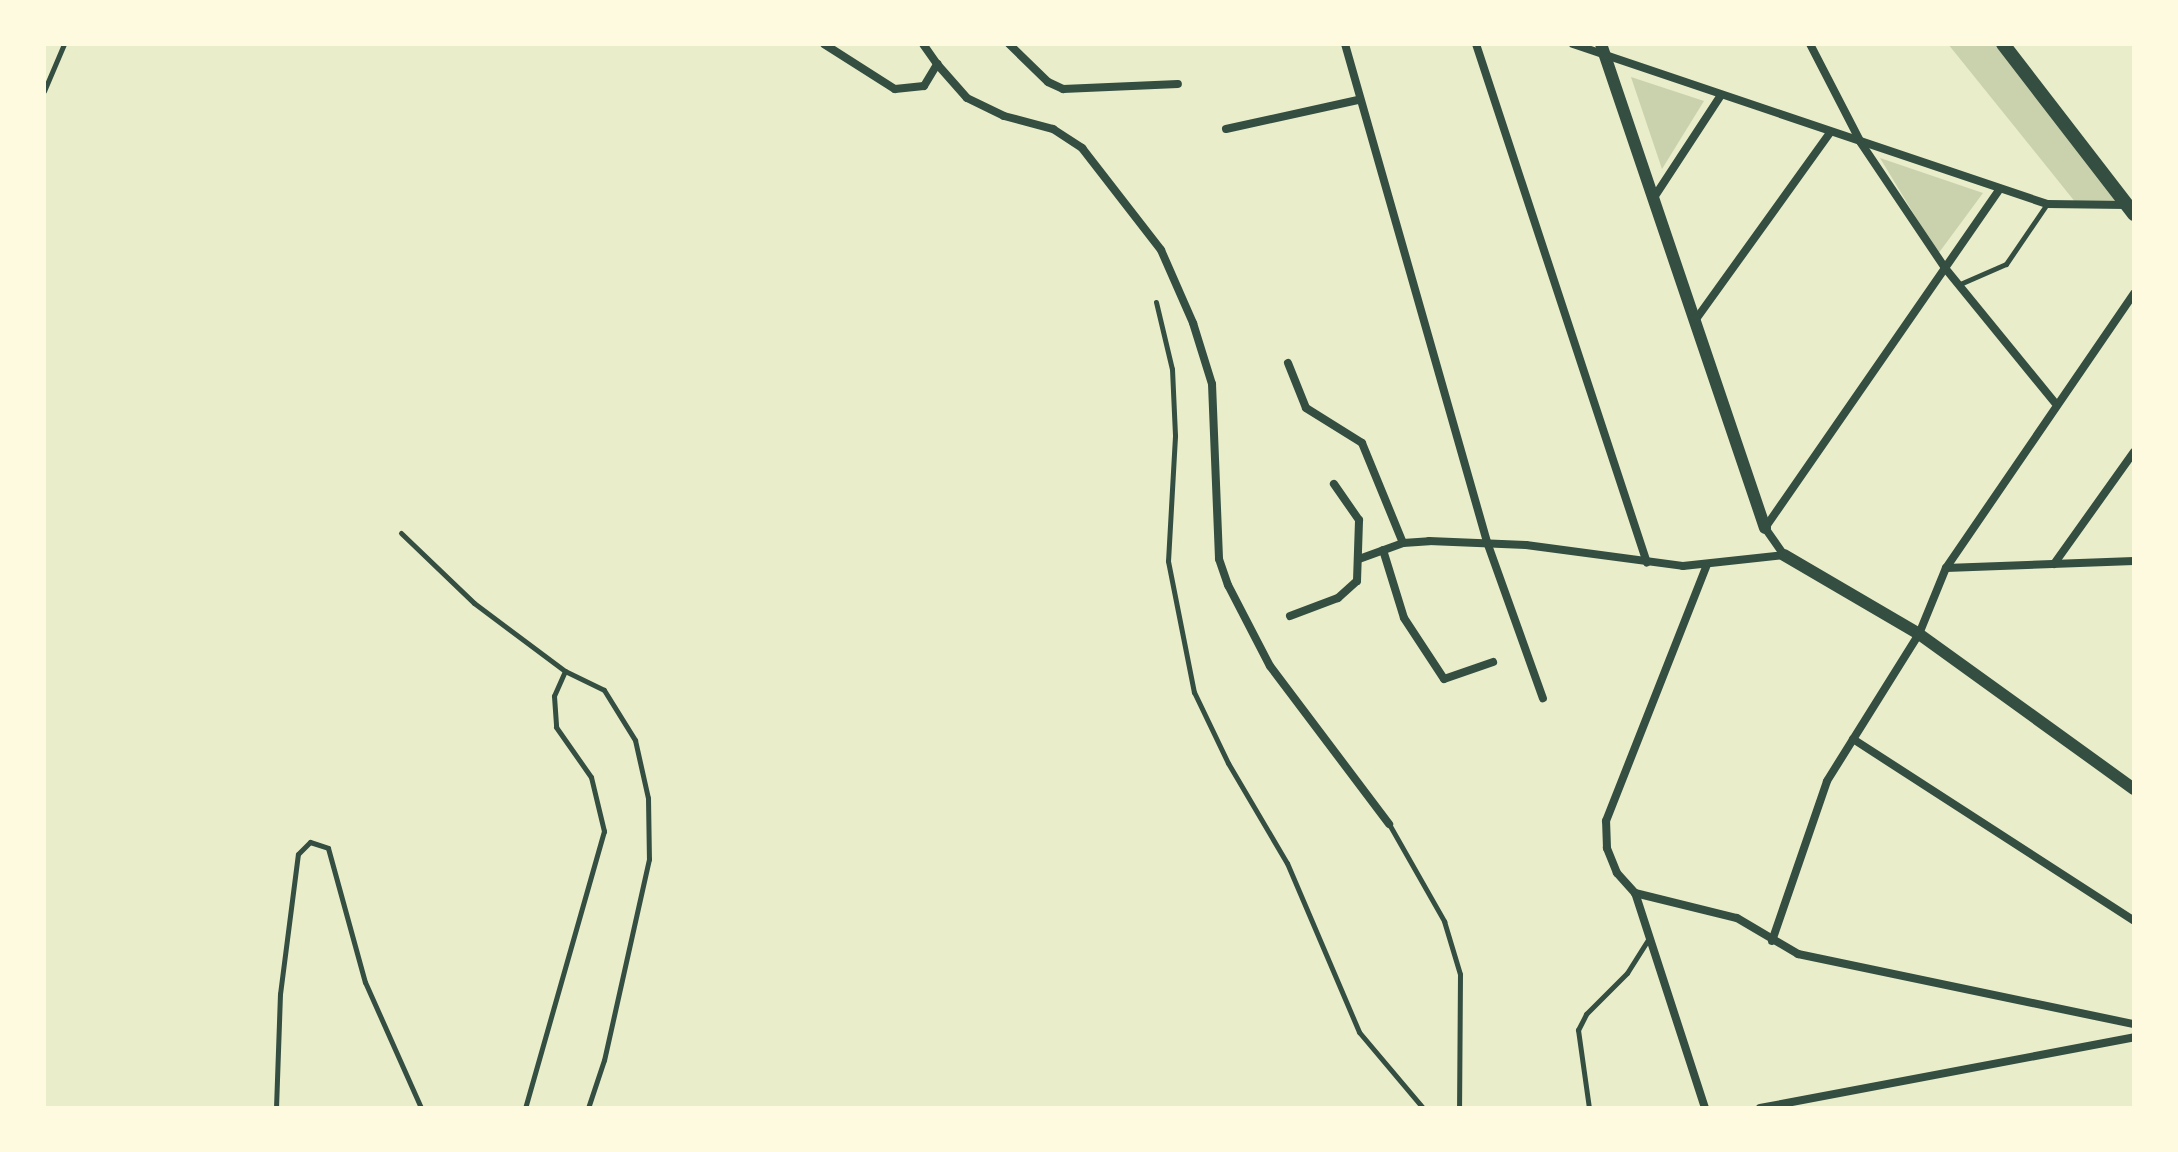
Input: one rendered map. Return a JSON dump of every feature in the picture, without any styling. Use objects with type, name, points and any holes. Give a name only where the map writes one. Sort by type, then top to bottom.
[{"type":"main road","points":[[2003,44],[2132,205]]},
{"type":"street","points":[[824,44],[895,89],[924,86],[937,64]]},
{"type":"street","points":[[923,44],[967,98],[1004,116],[1053,129],[1082,148],[1161,250],[1193,323],[1212,384],[1219,559],[1228,585],[1270,666],[1389,824]]},
{"type":"street","points":[[1009,44],[1048,82],[1063,89],[1178,84]]},
{"type":"street","points":[[1345,44],[1358,100],[1487,542],[1543,698]]},
{"type":"street","points":[[1476,44],[1647,563]]},
{"type":"street","points":[[1573,44],[1603,50],[1830,133],[2047,204],[2132,205]]},
{"type":"street","points":[[1810,44],[1861,143],[1945,268],[2055,403]]},
{"type":"street","points":[[1603,50],[1765,528],[1784,555],[1919,634],[2134,789]]},
{"type":"street","points":[[1653,199],[1721,95]]},
{"type":"street","points":[[1226,129],[1358,100]]},
{"type":"street","points":[[1694,322],[1830,133]]},
{"type":"street","points":[[1765,528],[2000,189]]},
{"type":"street","points":[[1772,941],[1827,781],[1919,634],[1946,568],[2055,403],[2134,293]]},
{"type":"street","points":[[1288,363],[1306,408],[1362,443],[1403,543]]},
{"type":"street","points":[[2054,564],[2134,452]]},
{"type":"street","points":[[1290,616],[1351,589],[1359,559],[1359,520],[1334,484]]},
{"type":"street","points":[[1359,559],[1403,543],[1487,542],[1647,563],[1707,565],[1784,555]]},
{"type":"street","points":[[1383,550],[1404,618],[1444,679],[1493,662]]},
{"type":"street","points":[[1946,568],[2134,561]]},
{"type":"street","points":[[1705,1108],[1635,893],[1617,873],[1607,848],[1606,821],[1707,565]]},
{"type":"street","points":[[1853,739],[2134,921]]},
{"type":"street","points":[[1635,893],[1737,918],[1798,954],[2134,1024]]},
{"type":"street","points":[[1760,1108],[2134,1037]]},
{"type":"lane","points":[[44,91],[64,44]]},
{"type":"lane","points":[[1959,285],[2006,264],[2047,204]]},
{"type":"lane","points":[[1156,302],[1172,369],[1175,436],[1168,561],[1194,692],[1228,763],[1287,863],[1359,1032],[1423,1108]]},
{"type":"lane","points":[[401,533],[462,594],[565,671],[604,690],[635,740],[648,798],[649,859],[608,1046],[588,1108]]},
{"type":"lane","points":[[525,1108],[604,831],[591,777],[556,727],[554,696],[565,671]]},
{"type":"lane","points":[[1389,824],[1444,921],[1460,974],[1459,1108]]},
{"type":"lane","points":[[276,1108],[280,994],[298,854],[310,842],[328,848],[365,982],[421,1108]]},
{"type":"lane","points":[[1589,1108],[1578,1030],[1586,1014],[1627,973],[1649,938]]},
{"type":"green space","points":[[1948,44],[2003,44],[2127,205],[2080,208]]},
{"type":"green space","points":[[1631,77],[1704,101],[1662,169]]},
{"type":"green space","points":[[1880,158],[1983,193],[1938,254]]}]
